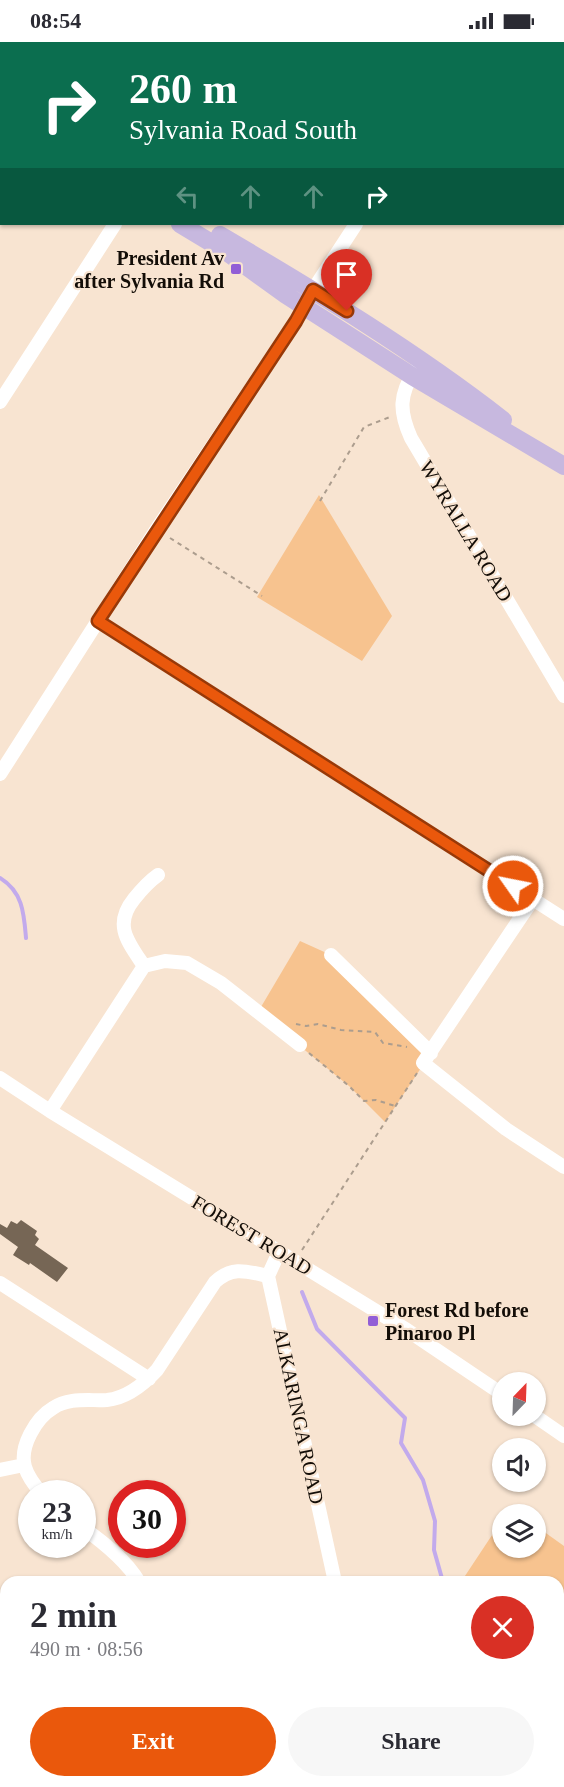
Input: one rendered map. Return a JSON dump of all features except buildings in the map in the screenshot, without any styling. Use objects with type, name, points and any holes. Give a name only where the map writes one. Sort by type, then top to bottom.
[{"type":"main road","points":[[182,225],[412,376],[547,454]]},
{"type":"main road","points":[[202,225],[313,290],[422,360],[564,466]]},
{"type":"street","points":[[0,402],[114,225]]},
{"type":"street","points":[[0,774],[355,225]]},
{"type":"street","points":[[402,413],[404,394],[422,360]]},
{"type":"street","name":"WYRALLA ROAD","points":[[402,413],[411,438],[564,696]]},
{"type":"street","points":[[98,621],[564,919]]},
{"type":"street","points":[[144,966],[132,948],[123,926],[123,917],[126,908],[147,883],[158,875]]},
{"type":"street","points":[[427,1058],[533,899]]},
{"type":"street","points":[[331,955],[427,1058],[506,1129],[564,1167]]},
{"type":"street","points":[[50,1111],[144,966],[165,961],[187,963],[220,983],[300,1045]]},
{"type":"street","name":"FOREST ROAD","points":[[0,1078],[407,1330],[492,1387]]},
{"type":"street","points":[[31,1480],[24,1465],[26,1446],[33,1425],[53,1407],[78,1400],[109,1400],[134,1391],[157,1370],[215,1282],[225,1273],[240,1270],[268,1276],[279,1252]]},
{"type":"street","name":"ALKARINGA ROAD","points":[[268,1276],[334,1576]]},
{"type":"street","points":[[0,1283],[149,1379]]},
{"type":"street","points":[[546,1424],[564,1436]]},
{"type":"street","points":[[0,1470],[24,1465]]},
{"type":"street","points":[[96,1537],[136,1576]]},
{"type":"path","points":[[320,501],[364,427],[402,413]]},
{"type":"path","points":[[170,538],[262,596]]},
{"type":"path","points":[[292,1023],[306,1026],[318,1024],[341,1030],[375,1032],[383,1043],[427,1058],[295,1261]]},
{"type":"path","points":[[300,1045],[364,1101],[376,1100],[395,1106]]},
{"type":"shaded area","points":[[319,495],[392,616],[362,661],[257,597]]},
{"type":"shaded area","points":[[300,941],[331,955],[431,1053],[385,1122],[349,1086],[258,1012]]},
{"type":"shaded area","points":[[546,1533],[564,1546],[564,1576],[465,1576],[492,1535],[492,1558],[546,1558]]},
{"type":"waterway","points":[[0,878],[18,897],[23,912],[26,938]]},
{"type":"waterway","points":[[302,1292],[317,1329],[405,1418],[401,1443],[423,1480],[435,1521],[434,1550],[441,1576]]},
{"type":"place","name":"President Av after Sylvania Rd","points":[[236,269]]},
{"type":"place","name":"Forest Rd before Pinaroo Pl","points":[[373,1321]]},
{"type":"route","points":[[347,311],[313,290],[296,321],[98,621],[513,886]]}]
